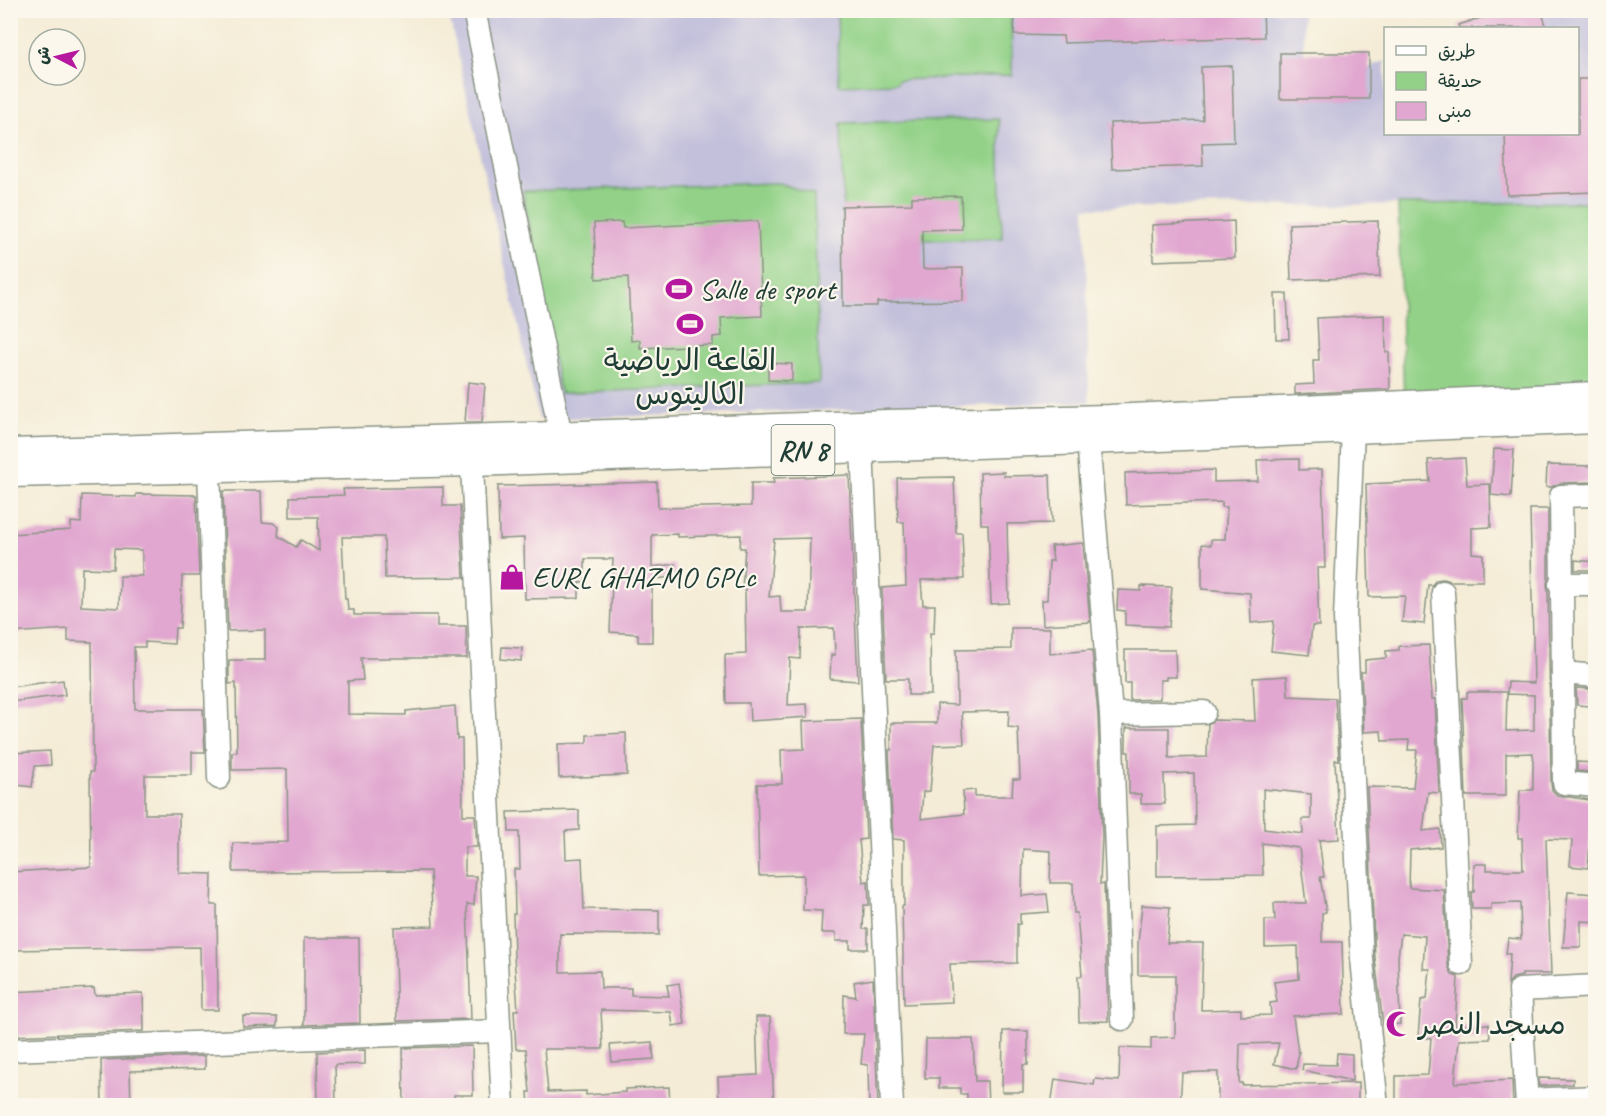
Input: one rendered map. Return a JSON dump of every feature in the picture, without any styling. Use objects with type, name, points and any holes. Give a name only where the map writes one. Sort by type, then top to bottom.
[{"type":"main road","name":"RN 8","points":[[10,473],[209,467],[472,450],[561,436],[1103,419],[1596,396]]},
{"type":"main road","name":"RN 8","points":[[10,453],[862,448],[1596,419]]},
{"type":"street","points":[[474,10],[561,436]]},
{"type":"street","points":[[1353,429],[1345,618],[1362,959],[1377,1106]]},
{"type":"street","points":[[1088,440],[1111,714],[1122,1019]]},
{"type":"street","points":[[862,448],[892,1106]]},
{"type":"street","points":[[472,450],[503,1106]]},
{"type":"street","points":[[209,467],[219,778]]},
{"type":"street","points":[[1596,495],[1561,496],[1560,584],[1564,783],[1596,786]]},
{"type":"street","points":[[1560,584],[1596,584]]},
{"type":"street","points":[[1443,592],[1461,964]]},
{"type":"street","points":[[1563,673],[1596,676]]},
{"type":"street","points":[[1111,714],[1204,712]]},
{"type":"street","points":[[1596,986],[1520,990],[1527,1103],[1596,1097]]},
{"type":"street","points":[[10,1050],[498,1031]]},
{"type":"shaded area","points":[[448,11],[1302,11],[1306,96],[1384,61],[1384,135],[1579,135],[1579,27],[1460,27],[1498,11],[1595,11],[1595,202],[1085,208],[1089,402],[539,419]]},
{"type":"green space","points":[[837,11],[1011,11],[1012,75],[839,85]]},
{"type":"green space","points":[[999,119],[1002,238],[844,242],[841,123]]},
{"type":"green space","name":"Salle de sport","points":[[779,183],[814,195],[819,383],[560,393],[523,191]]},
{"type":"green space","points":[[1595,202],[1595,396],[1404,404],[1398,204]]},
{"type":"building","points":[[1015,10],[1263,10],[1264,37],[1064,43],[1063,36],[1014,35]]},
{"type":"building","points":[[1507,10],[1541,10],[1547,27],[1459,27],[1458,25]]},
{"type":"building","points":[[1280,53],[1369,53],[1369,99],[1280,99]]},
{"type":"building","points":[[1232,66],[1234,142],[1202,143],[1203,166],[1112,169],[1110,123],[1203,120],[1201,67]]},
{"type":"building","points":[[1579,79],[1596,79],[1596,192],[1507,195],[1505,135],[1579,135]]},
{"type":"building","points":[[961,196],[962,229],[922,230],[923,269],[963,268],[963,301],[877,302],[877,306],[843,306],[842,206],[912,204],[912,197]]},
{"type":"building","points":[[758,221],[762,316],[721,318],[722,336],[713,337],[713,345],[640,348],[640,340],[631,341],[628,277],[596,279],[594,223],[622,222],[623,228]]},
{"type":"building","points":[[1234,221],[1235,258],[1153,261],[1152,225]]},
{"type":"building","points":[[1378,221],[1380,277],[1291,280],[1289,224]]},
{"type":"building","points":[[1275,294],[1287,294],[1289,339],[1276,339]]},
{"type":"building","points":[[1385,315],[1390,389],[1295,394],[1295,385],[1314,384],[1313,360],[1319,360],[1317,318]]},
{"type":"building","points":[[768,363],[792,364],[792,381],[768,380]]},
{"type":"building","points":[[468,382],[485,384],[482,422],[465,422]]},
{"type":"building","points":[[1494,449],[1514,450],[1511,497],[1491,495]]},
{"type":"building","points":[[1465,458],[1467,485],[1490,484],[1491,527],[1472,528],[1472,553],[1483,554],[1483,581],[1436,580],[1432,585],[1428,585],[1424,624],[1402,622],[1405,596],[1369,597],[1366,484],[1430,481],[1428,460]]},
{"type":"building","points":[[1299,459],[1299,470],[1322,469],[1325,568],[1317,568],[1319,626],[1312,626],[1309,655],[1271,651],[1274,621],[1251,623],[1250,593],[1202,589],[1202,544],[1211,545],[1211,539],[1225,539],[1227,507],[1222,507],[1222,502],[1126,505],[1125,473],[1214,470],[1214,482],[1258,481],[1257,460]]},
{"type":"building","points":[[1547,465],[1595,466],[1595,482],[1561,483],[1546,487]]},
{"type":"building","points":[[1004,472],[1004,476],[1050,475],[1052,523],[1007,524],[1009,603],[991,604],[988,524],[981,524],[980,473]]},
{"type":"building","points":[[849,475],[858,681],[830,679],[831,655],[835,655],[834,628],[801,629],[800,659],[790,658],[788,705],[807,704],[808,717],[750,721],[749,703],[726,703],[725,655],[746,654],[745,589],[742,589],[745,548],[740,548],[741,535],[678,537],[678,534],[652,535],[652,567],[675,564],[676,577],[652,579],[652,642],[638,642],[638,634],[610,632],[613,559],[585,559],[585,582],[579,582],[579,598],[525,599],[524,538],[499,539],[498,486],[657,482],[658,508],[751,506],[751,483],[774,483],[773,478]],"holes":[[[810,538],[808,612],[781,612],[780,596],[769,597],[774,539]]]},
{"type":"building","points":[[954,477],[956,533],[962,533],[964,579],[921,580],[923,605],[935,605],[934,633],[930,633],[931,695],[908,695],[908,679],[886,679],[882,588],[906,586],[904,522],[898,522],[897,478]]},
{"type":"building","points":[[443,487],[443,506],[460,506],[464,577],[385,578],[384,537],[342,537],[345,599],[347,599],[348,610],[354,610],[354,615],[437,615],[437,626],[466,626],[467,658],[361,658],[363,680],[348,681],[348,714],[406,715],[406,711],[455,706],[457,739],[462,739],[463,815],[475,815],[477,847],[465,847],[465,876],[476,876],[474,905],[467,904],[471,1019],[397,1021],[394,927],[433,926],[430,871],[233,872],[233,843],[288,842],[287,769],[232,770],[232,752],[237,752],[236,683],[229,684],[229,660],[265,660],[265,630],[228,631],[223,491],[261,491],[262,522],[273,523],[279,527],[278,536],[296,547],[301,540],[319,551],[318,517],[290,517],[290,497],[344,495],[343,489]]},
{"type":"building","points":[[136,494],[196,495],[199,576],[182,576],[180,628],[175,628],[174,644],[145,642],[145,647],[134,647],[135,709],[203,709],[205,752],[192,752],[192,775],[145,775],[145,814],[179,814],[179,873],[212,874],[211,905],[217,905],[218,1010],[201,1010],[200,947],[10,950],[10,872],[91,867],[90,772],[93,772],[92,642],[68,641],[68,629],[10,633],[10,534],[71,530],[71,522],[81,523],[82,495],[136,497]],"holes":[[[114,549],[142,550],[142,576],[120,576],[119,608],[81,606],[82,568],[113,569]]]},
{"type":"building","points":[[1530,509],[1548,509],[1547,585],[1552,790],[1557,795],[1596,801],[1596,832],[1591,831],[1588,868],[1570,866],[1572,840],[1546,839],[1551,974],[1522,974],[1522,976],[1513,978],[1508,984],[1510,954],[1506,954],[1508,938],[1521,939],[1520,903],[1491,904],[1491,909],[1472,909],[1474,864],[1487,864],[1487,870],[1523,870],[1522,838],[1518,838],[1520,790],[1533,790],[1533,753],[1506,754],[1506,796],[1466,796],[1462,698],[1467,698],[1467,692],[1507,692],[1506,731],[1534,730],[1534,695],[1507,694],[1508,682],[1534,683]]},
{"type":"building","points":[[1083,543],[1090,622],[1043,625],[1042,600],[1047,600],[1049,561],[1053,561],[1051,546]]},
{"type":"building","points":[[1575,560],[1596,562],[1596,570],[1575,570]]},
{"type":"building","points":[[1141,586],[1172,587],[1169,627],[1125,625],[1125,611],[1117,610],[1118,590],[1141,591]]},
{"type":"building","points":[[1011,628],[1050,628],[1050,654],[1092,650],[1098,715],[1102,836],[1100,884],[1104,884],[1108,1021],[1079,1022],[1078,976],[1082,976],[1077,913],[1074,913],[1073,883],[1050,883],[1051,851],[1023,849],[1022,896],[1047,894],[1049,912],[1020,914],[1020,924],[1017,924],[1017,963],[950,964],[952,1002],[904,1004],[902,906],[904,906],[904,840],[893,839],[889,750],[891,750],[891,723],[937,723],[937,704],[957,705],[956,650],[1011,649]],"holes":[[[1009,711],[1008,727],[1018,728],[1020,779],[1013,779],[1012,796],[975,796],[975,790],[963,791],[964,814],[921,819],[923,792],[930,791],[934,745],[964,744],[962,712]]]},
{"type":"building","points":[[1429,645],[1432,699],[1435,699],[1439,793],[1428,792],[1423,831],[1440,829],[1441,847],[1410,850],[1409,888],[1444,890],[1448,965],[1452,975],[1458,977],[1455,1026],[1489,1024],[1490,1039],[1459,1040],[1455,1083],[1512,1080],[1513,1106],[1473,1106],[1473,1102],[1432,1102],[1432,1106],[1396,1106],[1396,1076],[1428,1075],[1431,1038],[1418,1037],[1421,1000],[1427,999],[1430,969],[1423,969],[1425,936],[1401,934],[1398,957],[1400,1024],[1383,1025],[1375,958],[1367,787],[1413,788],[1417,750],[1408,750],[1409,740],[1382,741],[1381,731],[1364,732],[1361,672],[1365,672],[1365,660],[1386,658],[1386,651],[1399,650],[1399,646]]},
{"type":"building","points":[[502,647],[522,648],[521,661],[501,659]]},
{"type":"building","points":[[1125,650],[1175,650],[1176,677],[1166,677],[1166,680],[1160,680],[1160,699],[1130,700],[1130,683],[1125,683]]},
{"type":"building","points":[[1287,676],[1288,696],[1335,698],[1339,760],[1335,760],[1339,839],[1319,840],[1324,877],[1320,877],[1326,912],[1322,913],[1322,942],[1342,942],[1344,1014],[1293,1016],[1299,1052],[1296,1069],[1274,1064],[1279,1043],[1240,1044],[1239,1083],[1242,1085],[1358,1083],[1358,1106],[1218,1106],[1218,1072],[1204,1072],[1182,1073],[1180,1106],[1051,1106],[1055,1079],[1094,1085],[1095,1079],[1119,1081],[1120,1048],[1151,1049],[1151,1038],[1175,1037],[1175,975],[1138,975],[1138,943],[1142,905],[1170,907],[1167,943],[1203,943],[1201,1010],[1241,1009],[1241,1016],[1271,1015],[1270,1003],[1277,1002],[1274,982],[1299,979],[1298,946],[1265,947],[1265,920],[1275,920],[1274,903],[1306,903],[1299,848],[1262,843],[1263,875],[1157,876],[1157,826],[1195,825],[1194,773],[1164,774],[1165,804],[1141,804],[1141,794],[1129,794],[1129,752],[1126,752],[1126,728],[1169,728],[1169,758],[1207,757],[1208,724],[1214,720],[1255,721],[1253,678]],"holes":[[[1263,789],[1311,794],[1311,819],[1302,819],[1303,834],[1264,829]]]},
{"type":"building","points":[[63,680],[65,695],[10,702],[10,687]]},
{"type":"building","points":[[1576,688],[1590,689],[1589,706],[1577,705]]},
{"type":"building","points":[[861,719],[866,839],[859,840],[863,882],[868,881],[869,905],[864,905],[863,929],[868,929],[868,949],[850,949],[850,941],[836,941],[836,933],[821,933],[822,911],[803,910],[804,875],[759,876],[757,784],[782,784],[781,750],[804,749],[803,721]]},
{"type":"building","points":[[626,733],[627,775],[559,778],[558,744],[587,743],[587,735]]},
{"type":"building","points":[[50,751],[51,765],[35,766],[32,787],[10,784],[12,753]]},
{"type":"building","points":[[1577,762],[1594,763],[1594,772],[1577,771]]},
{"type":"building","points":[[579,810],[579,830],[565,831],[566,859],[582,858],[584,909],[659,910],[659,935],[560,934],[560,972],[600,971],[601,988],[631,988],[631,995],[669,996],[667,985],[679,983],[685,1024],[673,1026],[671,1012],[601,1010],[603,1049],[544,1049],[548,1092],[586,1091],[586,1095],[625,1092],[625,1089],[669,1087],[670,1104],[529,1106],[526,1049],[516,1049],[514,1010],[518,1010],[513,914],[515,914],[514,869],[520,869],[519,832],[509,832],[508,812]]},
{"type":"building","points":[[1568,892],[1596,894],[1596,922],[1581,921],[1581,947],[1563,947]]},
{"type":"building","points":[[304,938],[359,938],[360,1023],[304,1025]]},
{"type":"building","points":[[873,979],[878,1106],[869,1106],[868,1065],[861,1064],[864,1034],[843,1034],[844,995],[856,997],[854,982]]},
{"type":"building","points":[[94,988],[95,995],[143,993],[144,1031],[10,1036],[10,992]]},
{"type":"building","points":[[243,1016],[277,1017],[277,1026],[243,1027]]},
{"type":"building","points":[[756,1017],[770,1017],[774,1106],[719,1106],[718,1077],[758,1075]]},
{"type":"building","points":[[1003,1031],[1028,1031],[1028,1065],[1023,1065],[1023,1092],[1002,1092]]},
{"type":"building","points":[[926,1039],[973,1039],[975,1081],[987,1081],[988,1106],[967,1106],[967,1094],[960,1094],[960,1088],[939,1088],[939,1078],[925,1078]]},
{"type":"building","points":[[652,1042],[654,1059],[612,1062],[610,1045]]},
{"type":"building","points":[[472,1046],[473,1095],[454,1095],[454,1106],[404,1106],[403,1048]]},
{"type":"building","points":[[365,1050],[365,1064],[335,1065],[336,1106],[318,1106],[317,1052]]},
{"type":"building","points":[[1337,1053],[1352,1054],[1352,1081],[1302,1070],[1303,1064],[1336,1065]]},
{"type":"building","points":[[205,1056],[205,1069],[130,1071],[131,1106],[102,1106],[101,1060]]},
{"type":"building","points":[[1539,1078],[1573,1079],[1573,1084],[1539,1086]]},
{"type":"place","name":"Salle de sport","points":[[679,289]]},
{"type":"place","name":"القاعة الرياضية الكاليتوس","points":[[690,324]]},
{"type":"place","name":"EURL GHAZMO GPLc","points":[[512,577]]},
{"type":"place","name":"مسجد النصر","points":[[1399,1024]]}]
